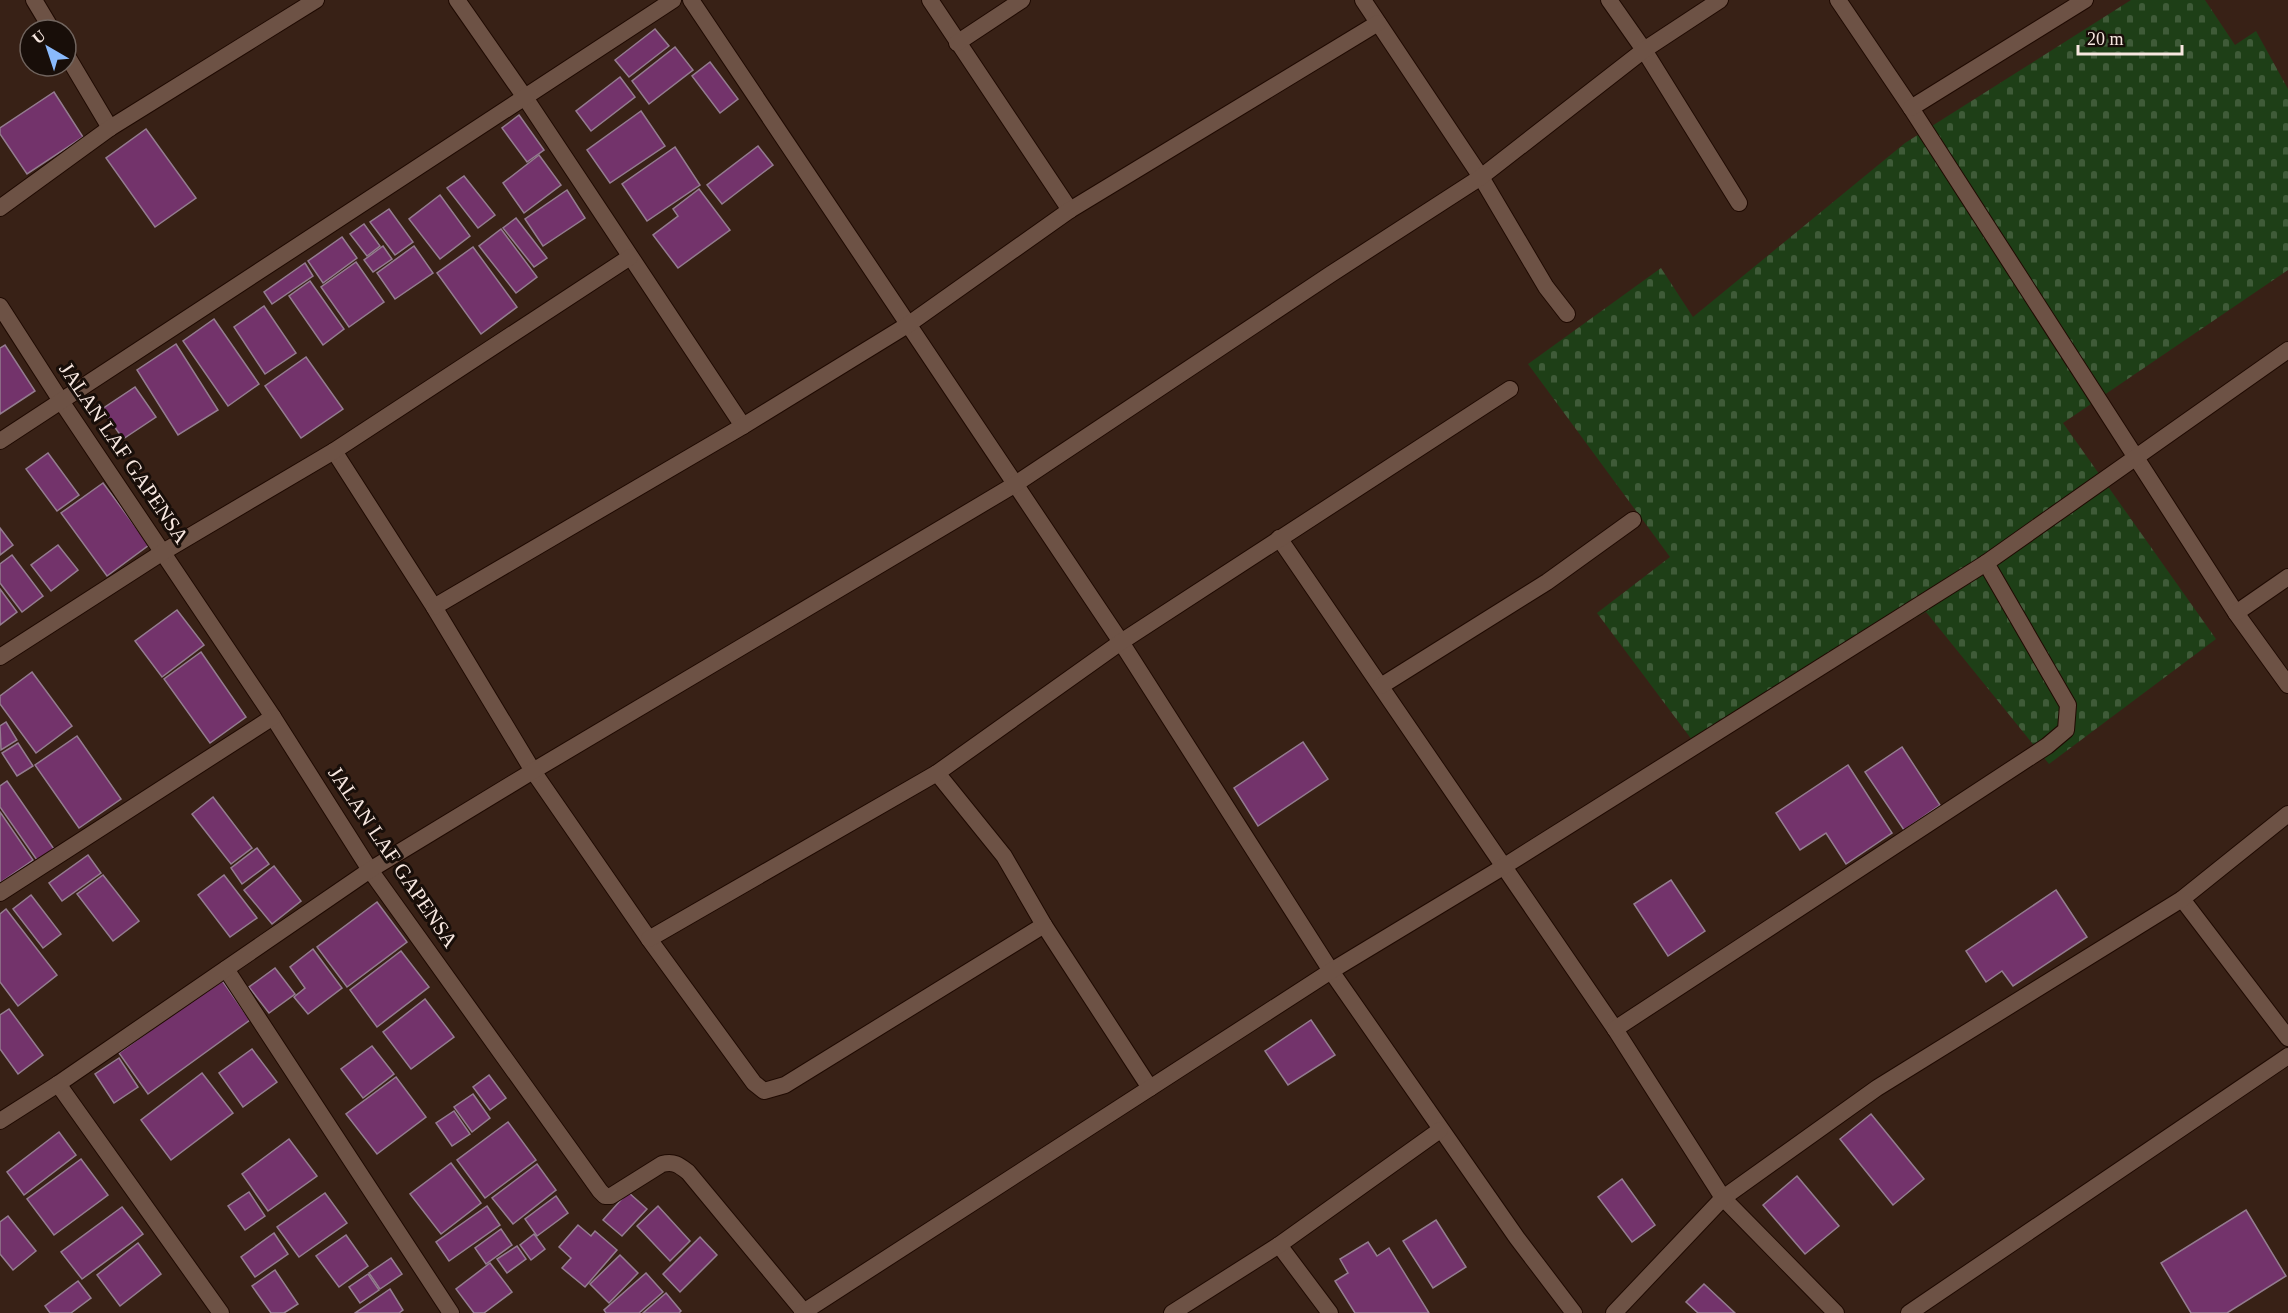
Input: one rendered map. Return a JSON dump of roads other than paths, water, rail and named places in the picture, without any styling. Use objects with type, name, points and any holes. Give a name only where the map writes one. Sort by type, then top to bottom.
[{"type":"street","points":[[34,0],[45,18]]},
{"type":"street","points":[[0,208],[110,128],[316,0]]},
{"type":"street","points":[[457,0],[524,96],[743,426]]},
{"type":"street","points":[[0,441],[673,0]]},
{"type":"street","points":[[691,0],[1121,642],[1331,971],[1440,1130],[1574,1313]]},
{"type":"street","points":[[930,0],[1070,210]]},
{"type":"street","points":[[957,43],[1022,0]]},
{"type":"street","points":[[1363,0],[1481,177],[1546,287],[1568,314]]},
{"type":"street","points":[[1609,0],[1644,50],[1739,203]]},
{"type":"street","points":[[0,1121],[58,1084],[370,870],[1014,485],[1481,177],[1644,50],[1720,0]]},
{"type":"street","points":[[1838,0],[1911,108],[2137,456],[2236,613],[2288,685]]},
{"type":"street","points":[[1911,108],[2085,0]]},
{"type":"street","points":[[434,607],[743,426],[909,324],[1070,210],[1378,23]]},
{"type":"street","points":[[78,74],[110,128]]},
{"type":"street","points":[[0,657],[163,552],[334,451],[630,257]]},
{"type":"street","name":"JALAN LAF GAPENSA","points":[[0,306],[273,717],[370,870],[605,1196],[611,1196],[662,1164],[671,1162],[678,1164],[688,1172],[804,1313]]},
{"type":"street","points":[[804,1313],[1331,971],[1503,867],[1986,563],[2288,350]]},
{"type":"street","points":[[649,939],[937,773],[1121,642],[1510,389]]},
{"type":"street","points":[[334,451],[434,607],[533,771],[649,939],[754,1083],[764,1091],[785,1085],[1044,926]]},
{"type":"street","points":[[1381,686],[1503,611],[1611,538],[1633,520]]},
{"type":"street","points":[[1280,538],[1615,1029],[1723,1198],[1836,1313]]},
{"type":"street","points":[[1615,1029],[2047,746],[2066,730],[2068,705],[1986,563]]},
{"type":"street","points":[[2236,613],[2288,577]]},
{"type":"street","points":[[0,893],[273,717]]},
{"type":"street","points":[[937,773],[1004,856],[1044,926],[1150,1088]]},
{"type":"street","points":[[1614,1313],[1723,1198],[1877,1088],[2182,899],[2288,814]]},
{"type":"street","points":[[2182,899],[2288,1038]]},
{"type":"street","points":[[226,969],[452,1313]]},
{"type":"street","points":[[1909,1313],[2288,1056]]},
{"type":"street","points":[[58,1084],[221,1313]]},
{"type":"street","points":[[1172,1313],[1278,1245],[1440,1130]]},
{"type":"street","points":[[1278,1245],[1330,1313]]}]
